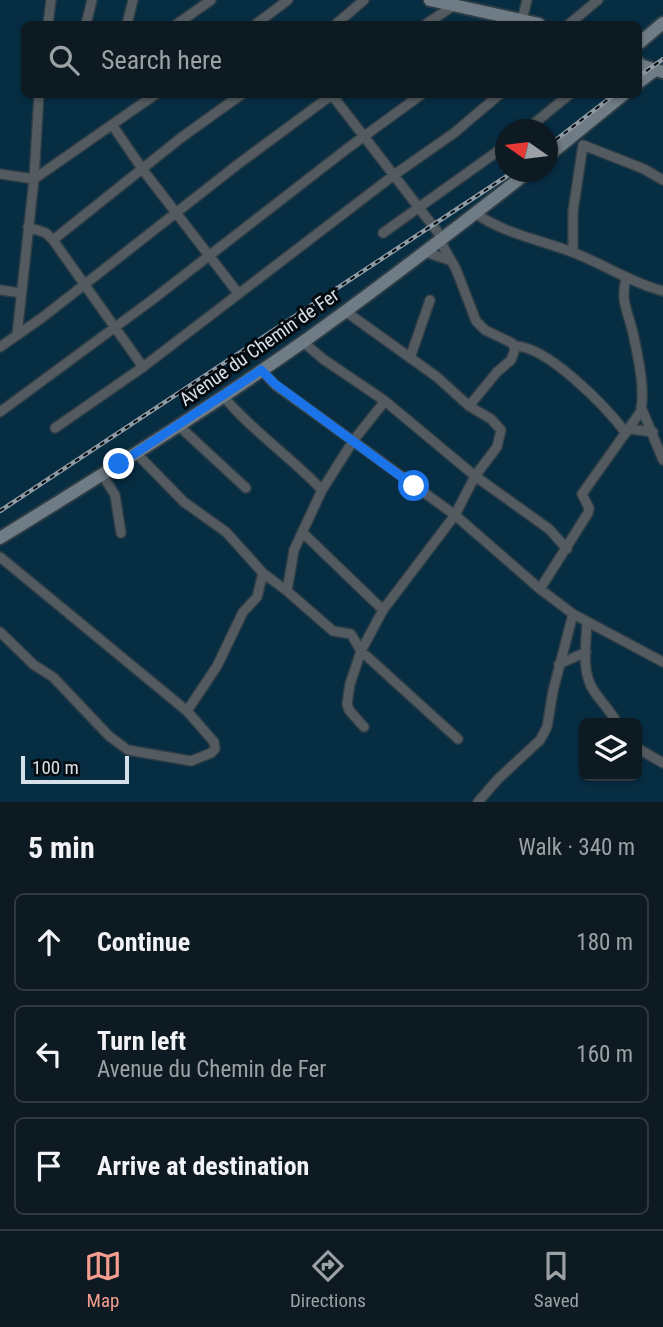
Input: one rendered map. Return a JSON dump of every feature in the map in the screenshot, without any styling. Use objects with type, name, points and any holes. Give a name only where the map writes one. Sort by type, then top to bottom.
[{"type":"street","points":[[48,21],[51,0]]},
{"type":"street","points":[[87,21],[92,0]]},
{"type":"street","points":[[129,21],[133,0]]},
{"type":"street","points":[[181,21],[211,0]]},
{"type":"street","points":[[260,21],[288,0]]},
{"type":"street","points":[[340,21],[364,0]]},
{"type":"street","points":[[430,0],[457,2],[516,21],[527,0]]},
{"type":"street","points":[[573,21],[598,0]]},
{"type":"street","points":[[430,21],[457,2]]},
{"type":"street","points":[[642,41],[663,23]]},
{"type":"street","points":[[642,63],[659,71]]},
{"type":"street","points":[[642,81],[659,71]]},
{"type":"street","points":[[17,335],[34,179],[39,98]]},
{"type":"street","points":[[0,174],[34,179],[151,98]]},
{"type":"street","points":[[53,240],[182,137],[236,98]]},
{"type":"street","points":[[0,347],[328,98]]},
{"type":"street","points":[[334,98],[420,208],[441,240],[456,269],[476,321],[485,330],[514,346],[526,348],[573,377],[628,431],[653,432]]},
{"type":"street","points":[[0,412],[417,98]]},
{"type":"street","points":[[55,428],[143,367],[394,174],[454,133],[495,98]]},
{"type":"street","points":[[539,119],[565,98]]},
{"type":"street","points":[[558,148],[619,98]]},
{"type":"street","points":[[113,126],[143,170],[238,293]]},
{"type":"street","points":[[573,252],[573,211],[583,145],[644,169],[663,180]]},
{"type":"street","points":[[383,233],[495,154]]},
{"type":"street","name":"Avenue du Chemin de Fer","points":[[0,538],[137,454],[303,342],[515,182]]},
{"type":"street","points":[[475,213],[535,241],[573,252],[611,269],[626,279],[663,291]]},
{"type":"street","points":[[28,227],[46,233],[53,240],[143,367]]},
{"type":"street","points":[[425,252],[449,260]]},
{"type":"street","points":[[540,589],[588,513],[589,508],[582,494],[638,418],[642,394],[636,349],[622,295],[626,279]]},
{"type":"street","points":[[0,290],[21,293]]},
{"type":"street","points":[[410,358],[430,300]]},
{"type":"street","points":[[345,311],[410,358],[468,405],[491,419],[501,430],[497,447],[475,476],[455,515],[383,610],[362,651],[350,684],[347,704],[364,727]]},
{"type":"street","points":[[303,342],[323,359],[386,401],[475,476],[550,529],[567,549]]},
{"type":"street","points":[[468,405],[515,355],[514,346]]},
{"type":"street","points":[[261,370],[275,384],[455,515],[573,614],[663,662]]},
{"type":"street","points":[[223,396],[322,490]]},
{"type":"street","points":[[287,590],[292,557],[322,490],[353,441],[386,401]]},
{"type":"street","points":[[641,407],[663,460]]},
{"type":"street","points":[[178,426],[246,488]]},
{"type":"street","points":[[137,454],[184,502],[226,532],[264,573],[333,631],[351,634],[362,651],[458,739]]},
{"type":"street","points":[[102,474],[115,495],[121,533]]},
{"type":"street","points":[[302,532],[383,610]]},
{"type":"street","points":[[0,556],[187,711],[214,742],[215,749],[191,761],[132,751],[109,736],[53,677],[34,665],[0,632]]},
{"type":"street","points":[[187,711],[217,666],[243,612],[257,597],[264,573]]},
{"type":"street","points":[[478,802],[498,779],[540,740],[547,727],[559,664],[573,614]]},
{"type":"street","points":[[587,623],[586,652],[590,684],[614,718]]},
{"type":"street","points":[[559,664],[586,652]]},
{"type":"street","points":[[642,752],[663,763]]},
{"type":"shaded area","points":[[0,0],[663,0],[663,802],[0,802]]},
{"type":"railway","points":[[642,74],[663,59]]},
{"type":"railway","points":[[558,138],[610,98]]},
{"type":"railway","points":[[0,511],[498,182]]},
{"type":"route","points":[[119,464],[261,370],[275,384],[414,486]]}]
